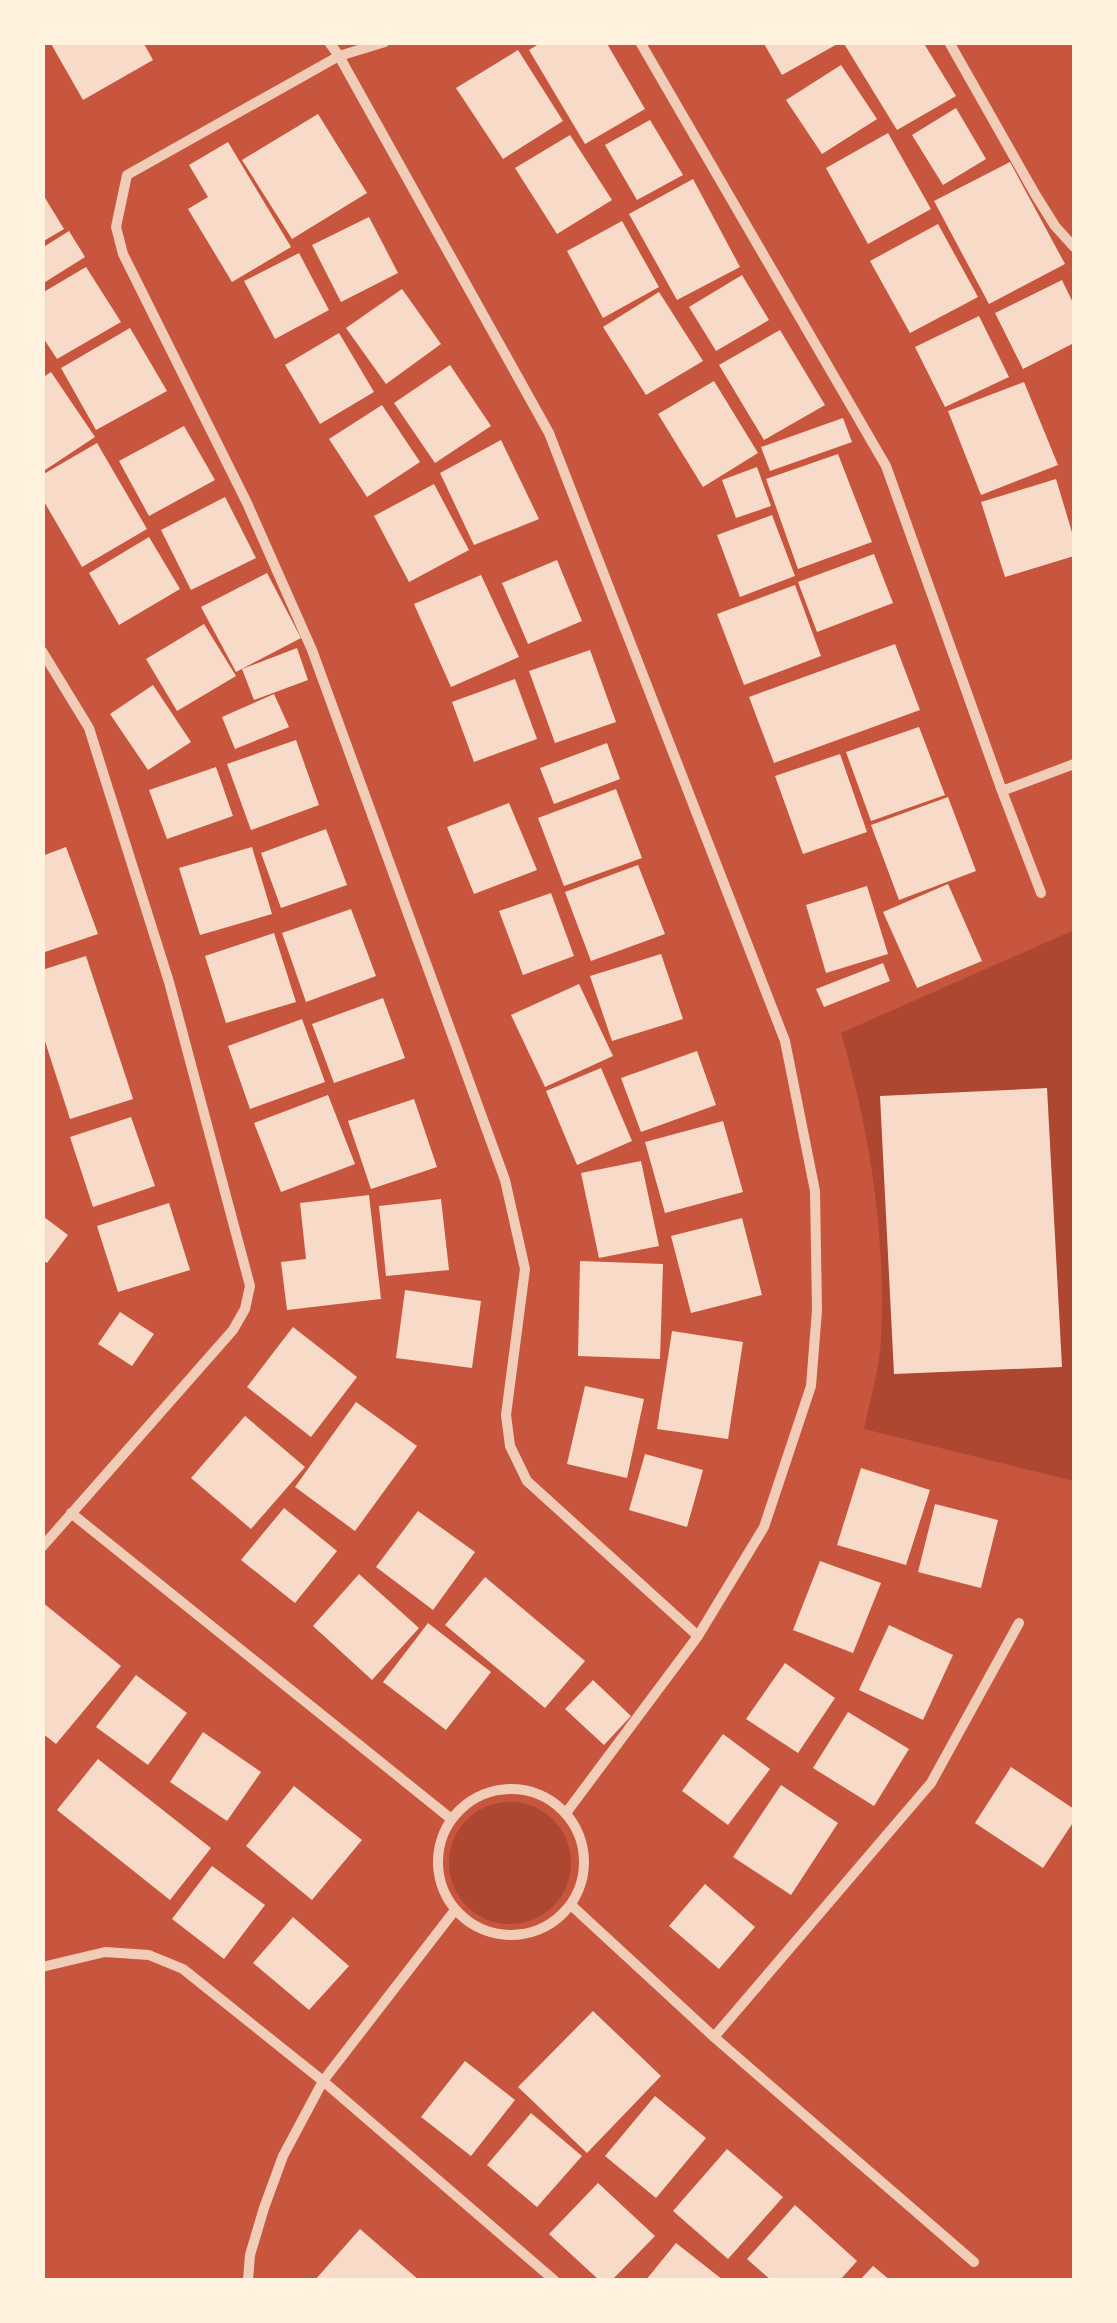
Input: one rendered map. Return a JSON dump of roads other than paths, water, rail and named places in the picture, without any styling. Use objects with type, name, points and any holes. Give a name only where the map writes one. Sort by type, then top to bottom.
[{"type":"street","points":[[328,42],[549,433],[785,1041],[815,1190],[817,1310],[811,1386],[764,1526],[698,1636],[566,1813]]},
{"type":"street","points":[[385,42],[338,56],[127,175],[116,227],[123,254],[247,503],[312,650],[505,1180],[525,1268],[506,1415],[510,1446],[528,1481],[698,1636]]},
{"type":"street","points":[[640,42],[886,466],[1042,893]]},
{"type":"street","points":[[949,42],[1035,194],[1074,247]]},
{"type":"street","points":[[42,651],[90,728],[169,982],[250,1286],[234,1330],[42,1546]]},
{"type":"street","points":[[1002,791],[1074,764]]},
{"type":"street","points":[[71,1514],[450,1818]]},
{"type":"street","points":[[714,2037],[931,1783],[1019,1623]]},
{"type":"street","points":[[507,1788],[539,1794],[566,1813],[582,1842],[584,1875],[571,1905],[546,1926],[514,1935],[482,1929],[455,1910],[440,1881],[438,1848],[450,1818],[476,1797],[507,1788]]},
{"type":"street","points":[[571,1905],[714,2037],[974,2262]]},
{"type":"street","points":[[248,2280],[250,2254],[282,2156],[323,2080],[455,1910]]},
{"type":"street","points":[[42,1968],[104,1952],[149,1955],[183,1969],[323,2080],[554,2280]]}]
